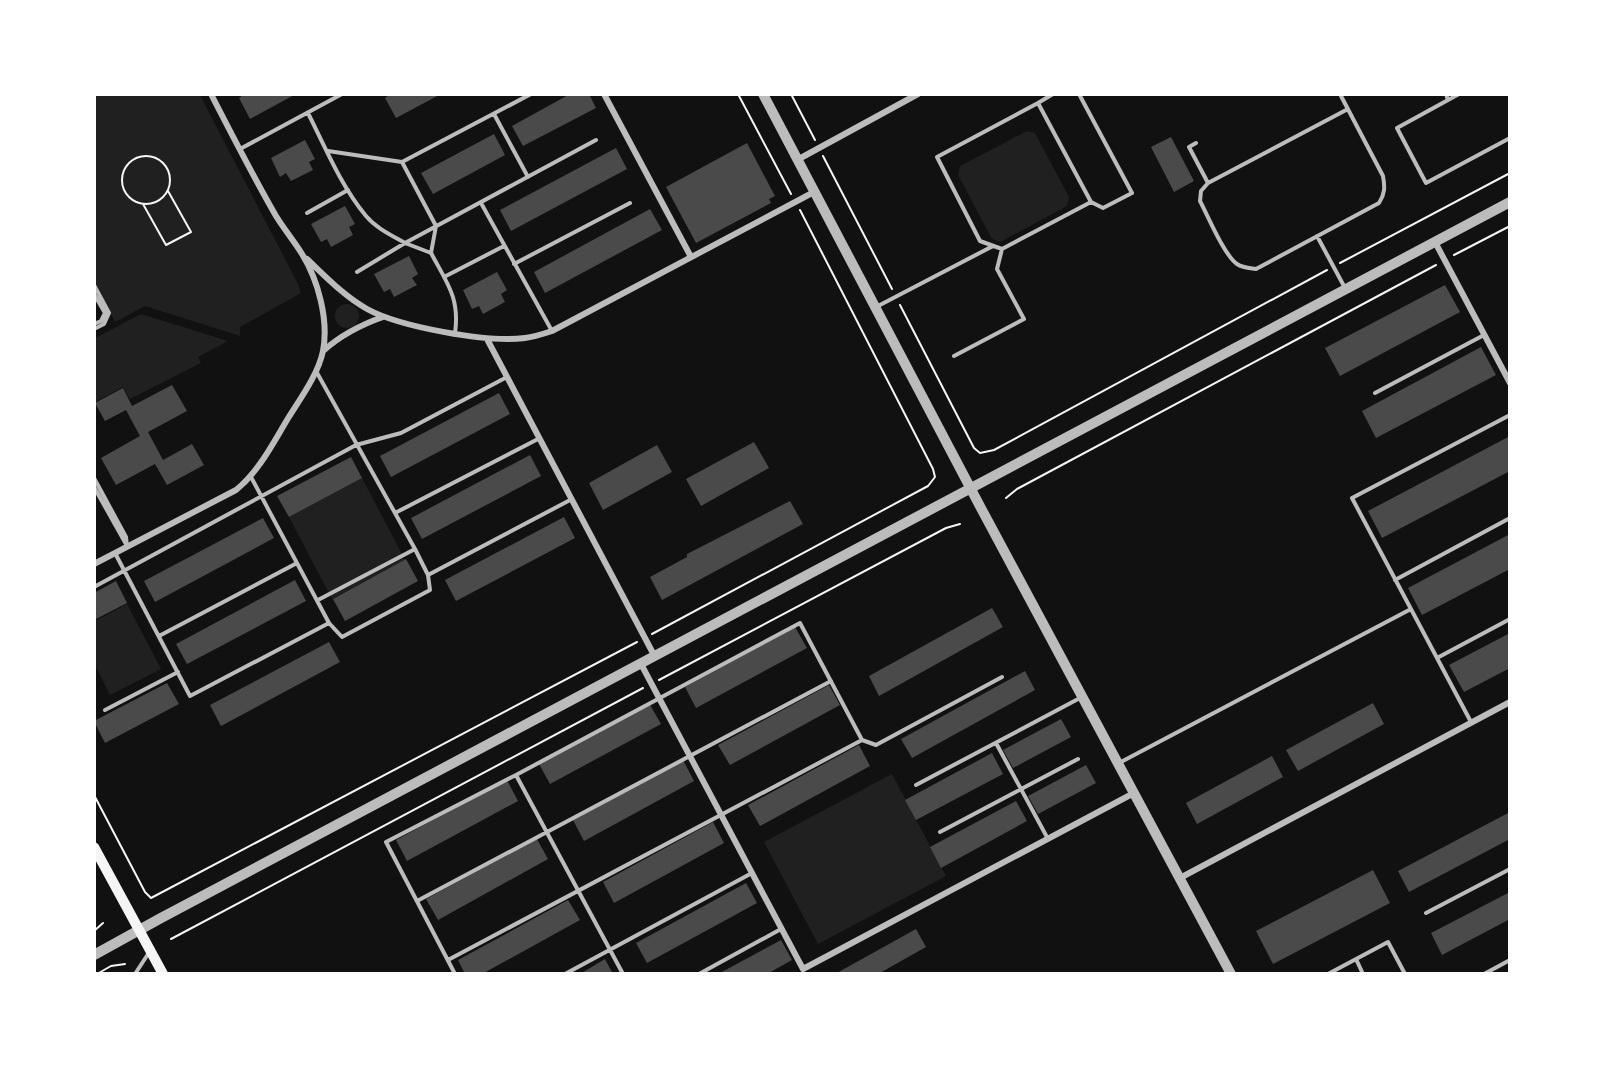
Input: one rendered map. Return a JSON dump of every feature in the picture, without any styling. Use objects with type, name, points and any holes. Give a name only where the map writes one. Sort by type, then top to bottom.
[{"type":"main road","points":[[94,847],[163,974]]},
{"type":"street","points":[[94,564],[236,490],[251,477],[315,371],[323,351],[323,320],[314,278],[302,254],[276,216],[211,94]]},
{"type":"street","points":[[604,94],[691,257]]},
{"type":"street","points":[[763,94],[970,489],[1231,974]]},
{"type":"street","points":[[797,160],[918,94]]},
{"type":"street","points":[[302,254],[330,282],[365,308],[382,317],[487,339],[525,338],[552,331],[814,192]]},
{"type":"street","points":[[94,955],[1509,202]]},
{"type":"street","points":[[1435,242],[1509,383]]},
{"type":"street","points":[[323,351],[337,338],[382,317]]},
{"type":"street","points":[[487,339],[655,657]]},
{"type":"street","points":[[641,664],[782,929],[801,971],[1134,793]]},
{"type":"street","points":[[1180,878],[1509,702]]},
{"type":"lane","points":[[240,149],[342,94]]},
{"type":"lane","points":[[327,151],[402,162],[531,94]]},
{"type":"lane","points":[[1053,94],[937,157],[980,241],[1002,249],[1091,202]]},
{"type":"lane","points":[[1038,103],[1091,202],[1103,208],[1132,193],[1079,94]]},
{"type":"lane","points":[[1340,94],[1348,109],[1383,176],[1385,185],[1383,197],[1379,203],[1256,269],[1237,264],[1229,256],[1200,201],[1201,191],[1208,183],[1348,109]]},
{"type":"lane","points":[[1446,94],[1448,100]]},
{"type":"lane","points":[[1459,94],[1397,128],[1426,183],[1509,138]]},
{"type":"lane","points":[[308,113],[348,190],[367,217],[385,232],[431,253]]},
{"type":"lane","points":[[494,114],[528,177]]},
{"type":"lane","points":[[357,272],[405,243],[596,140]]},
{"type":"lane","points":[[1196,142],[1189,147],[1208,183]]},
{"type":"lane","points":[[402,162],[436,226],[431,253],[455,300],[457,315],[455,333]]},
{"type":"lane","points":[[306,213],[348,190]]},
{"type":"lane","points":[[514,264],[630,202]]},
{"type":"lane","points":[[481,203],[552,331]]},
{"type":"lane","points":[[1317,236],[1345,289]]},
{"type":"lane","points":[[444,277],[504,246]]},
{"type":"lane","points":[[874,308],[993,246]]},
{"type":"lane","points":[[954,356],[1024,319],[997,269],[1002,249]]},
{"type":"lane","points":[[94,285],[109,313],[104,324],[94,327]]},
{"type":"lane","points":[[94,294],[105,314],[94,327]]},
{"type":"lane","points":[[1375,393],[1484,335]]},
{"type":"lane","points":[[251,477],[329,623],[342,637],[430,590],[428,575],[415,549],[315,371]]},
{"type":"lane","points":[[94,587],[356,445],[401,433],[507,377]]},
{"type":"lane","points":[[1471,722],[1352,498],[1509,415]]},
{"type":"lane","points":[[395,513],[540,438]]},
{"type":"lane","points":[[94,478],[126,537],[128,546]]},
{"type":"lane","points":[[94,487],[120,537],[128,546]]},
{"type":"lane","points":[[428,575],[572,499]]},
{"type":"lane","points":[[1395,580],[1509,518]]},
{"type":"lane","points":[[318,600],[415,549]]},
{"type":"lane","points":[[115,553],[190,696],[329,623]]},
{"type":"lane","points":[[159,636],[297,562]]},
{"type":"lane","points":[[1119,764],[1411,609]]},
{"type":"lane","points":[[1437,658],[1509,619]]},
{"type":"lane","points":[[455,974],[386,842],[800,623],[862,740],[876,745],[1002,677]]},
{"type":"lane","points":[[105,710],[178,672]]},
{"type":"lane","points":[[417,901],[831,681]]},
{"type":"lane","points":[[916,785],[1083,697]]},
{"type":"lane","points":[[448,960],[862,740]]},
{"type":"lane","points":[[996,743],[1048,839]]},
{"type":"lane","points":[[940,832],[1078,759]]},
{"type":"lane","points":[[516,775],[623,974]]},
{"type":"lane","points":[[1426,913],[1509,870]]},
{"type":"lane","points":[[565,974],[752,873]]},
{"type":"lane","points":[[699,974],[782,929]]},
{"type":"lane","points":[[1328,974],[1388,942],[1405,974]]},
{"type":"lane","points":[[135,974],[151,950]]},
{"type":"lane","points":[[1356,959],[1363,974]]},
{"type":"lane","points":[[1484,974],[1509,960]]},
{"type":"path","points":[[94,795],[151,898],[928,486],[935,477],[933,468],[738,94]]},
{"type":"path","points":[[791,94],[974,448],[980,453],[994,450],[1509,173]]},
{"type":"path","points":[[143,204],[158,201],[168,191],[171,183],[167,167],[155,157],[139,156],[126,166],[122,182],[129,197],[143,204],[166,246],[191,232],[168,191]]},
{"type":"path","points":[[1006,498],[1017,489],[1509,225]]},
{"type":"path","points":[[171,939],[946,528],[960,524]]},
{"type":"path","points":[[94,931],[102,922]]},
{"type":"path","points":[[97,974],[111,966],[125,964]]},
{"type":"shaded area","points":[[94,95],[200,95],[301,293],[240,327],[240,336],[145,306],[115,322],[95,282]]},
{"type":"shaded area","points":[[1027,131],[1035,133],[1069,197],[1067,206],[1000,242],[992,239],[958,175],[960,166]]},
{"type":"shaded area","points":[[347,304],[355,308],[359,316],[355,324],[347,328],[339,324],[335,316],[339,308]]},
{"type":"shaded area","points":[[141,314],[228,341],[198,357],[201,363],[130,399],[123,387],[95,402],[95,338]]},
{"type":"shaded area","points":[[362,478],[405,560],[332,599],[289,517]]},
{"type":"shaded area","points":[[127,604],[161,669],[110,695],[95,665],[95,621]]},
{"type":"shaded area","points":[[892,774],[946,876],[818,944],[764,842]]},
{"type":"building","points":[[245,94],[296,94],[250,119],[239,98]]},
{"type":"building","points":[[391,94],[441,94],[396,118],[385,98]]},
{"type":"building","points":[[570,94],[589,94],[596,108],[523,146],[512,126]]},
{"type":"building","points":[[494,134],[505,155],[433,194],[421,173]]},
{"type":"building","points":[[1171,137],[1194,181],[1174,192],[1151,147]]},
{"type":"building","points":[[305,140],[315,159],[309,162],[313,170],[291,181],[286,173],[280,177],[271,158]]},
{"type":"building","points":[[747,143],[775,196],[769,199],[771,203],[696,243],[666,187]]},
{"type":"building","points":[[616,148],[627,169],[511,231],[500,210]]},
{"type":"building","points":[[345,206],[355,224],[349,227],[353,235],[331,247],[327,239],[321,242],[311,224]]},
{"type":"building","points":[[650,209],[662,230],[545,293],[534,272]]},
{"type":"building","points":[[409,256],[418,274],[412,278],[417,285],[394,297],[390,289],[384,292],[374,274]]},
{"type":"building","points":[[497,272],[507,290],[501,294],[505,302],[483,314],[479,306],[472,309],[463,290]]},
{"type":"building","points":[[1445,285],[1460,312],[1340,376],[1325,348]]},
{"type":"building","points":[[1481,347],[1496,375],[1376,438],[1362,411]]},
{"type":"building","points":[[172,385],[187,411],[148,432],[163,460],[192,444],[204,465],[167,485],[155,464],[116,485],[101,458],[140,436],[126,410],[105,421],[95,403],[123,388],[132,406]]},
{"type":"building","points":[[499,393],[510,414],[391,477],[380,456]]},
{"type":"building","points":[[1510,436],[1510,471],[1382,538],[1368,511]]},
{"type":"building","points":[[754,442],[769,468],[701,506],[686,479]]},
{"type":"building","points":[[657,445],[672,472],[603,510],[589,483]]},
{"type":"building","points":[[530,455],[541,476],[422,539],[411,518]]},
{"type":"building","points":[[351,457],[362,478],[289,517],[277,496]]},
{"type":"building","points":[[790,501],[803,524],[662,600],[650,577],[687,557],[687,554]]},
{"type":"building","points":[[564,517],[575,538],[456,601],[445,580]]},
{"type":"building","points":[[263,518],[274,538],[155,602],[144,581]]},
{"type":"building","points":[[1510,534],[1510,569],[1422,615],[1408,588]]},
{"type":"building","points":[[406,559],[418,581],[345,621],[333,599]]},
{"type":"building","points":[[295,580],[306,601],[187,664],[176,644]]},
{"type":"building","points":[[116,581],[127,603],[94,620],[94,593]]},
{"type":"building","points":[[992,608],[1003,627],[879,696],[869,676]]},
{"type":"building","points":[[795,627],[807,648],[696,708],[685,687]]},
{"type":"building","points":[[1510,633],[1510,668],[1464,692],[1449,665]]},
{"type":"building","points":[[329,642],[340,662],[221,726],[210,705]]},
{"type":"building","points":[[1025,671],[1035,690],[912,758],[901,739]]},
{"type":"building","points":[[167,683],[179,704],[105,743],[94,721]]},
{"type":"building","points":[[829,685],[840,705],[730,765],[718,745]]},
{"type":"building","points":[[649,703],[661,724],[550,784],[539,764]]},
{"type":"building","points":[[1373,703],[1384,724],[1298,771],[1286,750]]},
{"type":"building","points":[[1061,719],[1071,737],[1013,768],[1003,750]]},
{"type":"building","points":[[859,745],[870,766],[760,826],[748,805]]},
{"type":"building","points":[[992,753],[1003,774],[916,820],[905,800]]},
{"type":"building","points":[[1272,756],[1283,777],[1197,824],[1186,803]]},
{"type":"building","points":[[683,760],[694,781],[584,841],[573,820]]},
{"type":"building","points":[[1086,765],[1096,783],[1038,814],[1028,796]]},
{"type":"building","points":[[507,780],[518,801],[407,861],[396,840]]},
{"type":"building","points":[[1016,801],[1027,821],[941,868],[930,847]]},
{"type":"building","points":[[1510,812],[1510,839],[1409,892],[1398,871]]},
{"type":"building","points":[[713,822],[724,843],[614,903],[603,882]]},
{"type":"building","points":[[537,839],[548,859],[438,920],[426,899]]},
{"type":"building","points":[[1373,870],[1390,903],[1273,964],[1256,931]]},
{"type":"building","points":[[746,883],[757,903],[647,963],[636,943]]},
{"type":"building","points":[[1510,892],[1510,919],[1442,955],[1431,933]]},
{"type":"building","points":[[568,900],[580,920],[482,974],[465,974],[458,960]]},
{"type":"building","points":[[916,929],[926,947],[878,974],[835,974]]},
{"type":"building","points":[[781,940],[792,960],[767,974],[718,974]]},
{"type":"building","points":[[605,959],[613,974],[580,974]]}]
